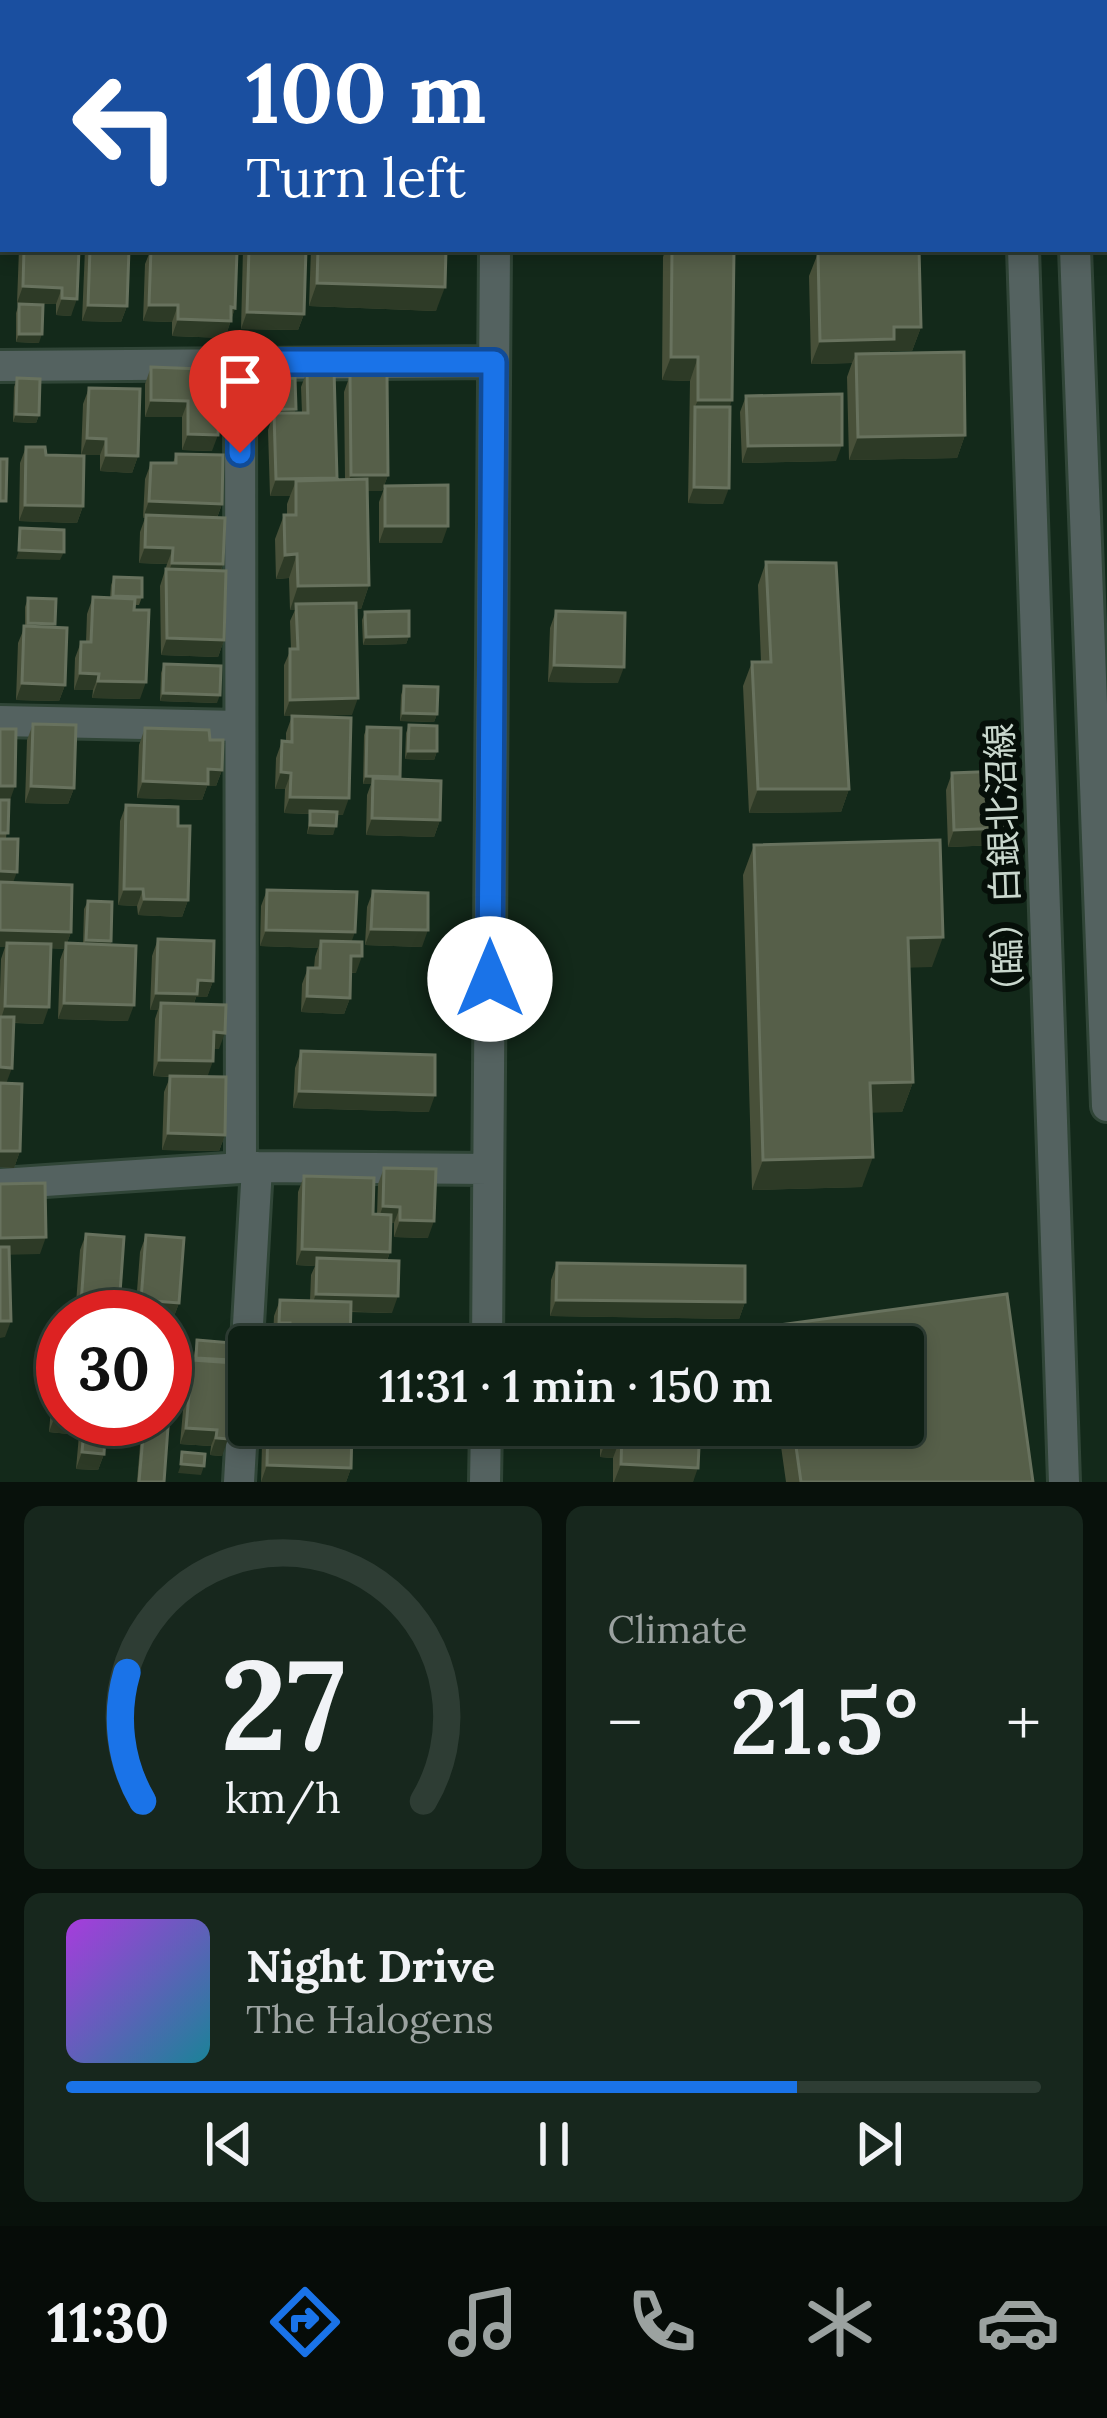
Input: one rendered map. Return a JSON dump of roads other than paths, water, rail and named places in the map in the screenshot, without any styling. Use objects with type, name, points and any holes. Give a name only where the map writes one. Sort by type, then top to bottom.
[{"type":"street","points":[[487,1326],[495,252]]},
{"type":"street","name":"（臨）白銀北沼線","points":[[1023,252],[1064,1482]]},
{"type":"street","points":[[1075,252],[1107,1106]]},
{"type":"street","points":[[238,1482],[249,1167],[240,726],[240,362]]},
{"type":"street","points":[[0,366],[494,362]]},
{"type":"street","points":[[0,721],[240,726]]},
{"type":"street","points":[[0,1184],[249,1167],[488,1169]]},
{"type":"street","points":[[485,1482],[486,1446]]}]
